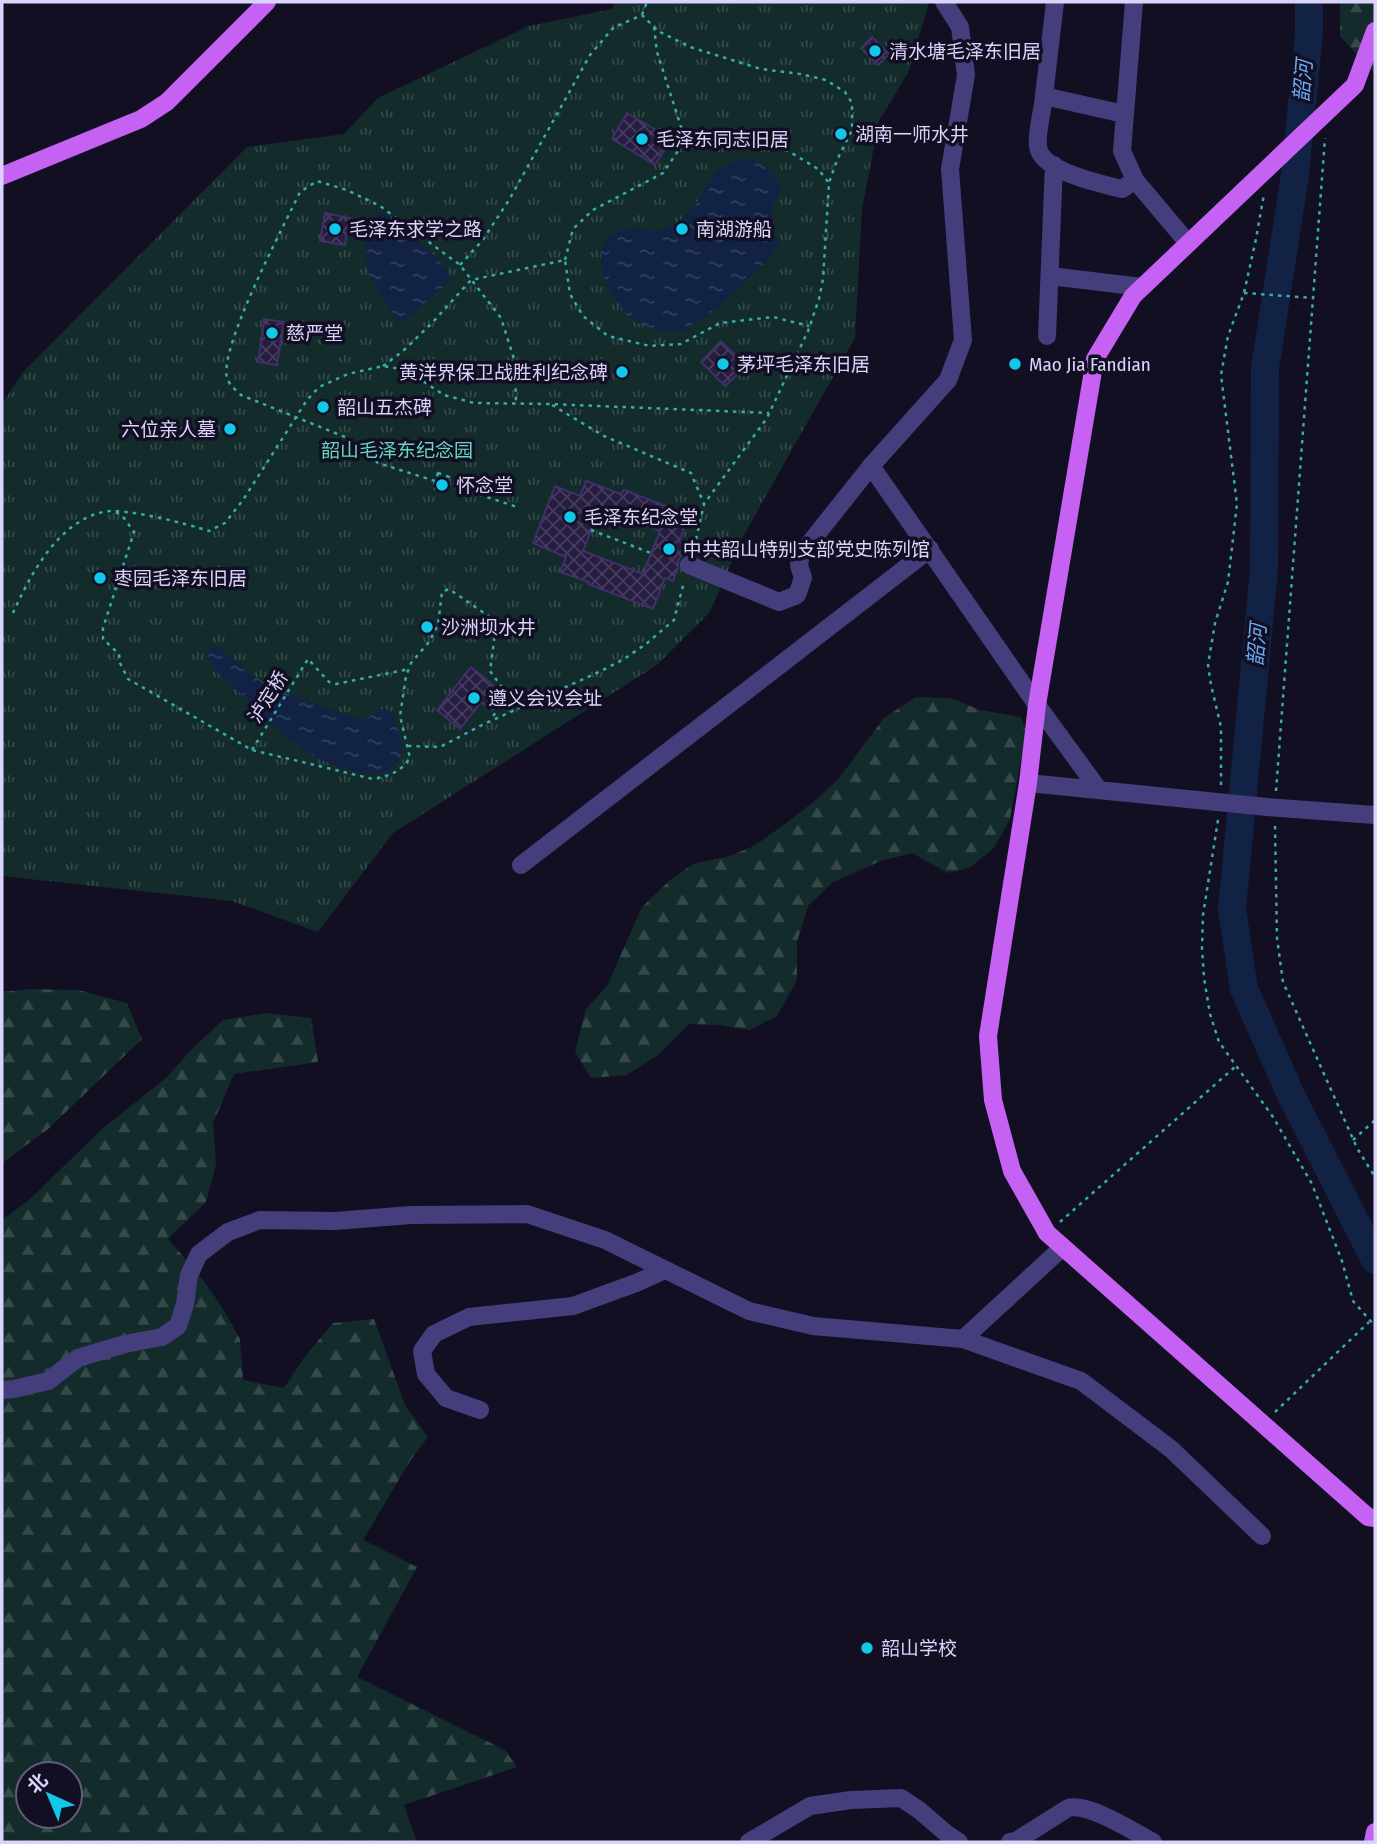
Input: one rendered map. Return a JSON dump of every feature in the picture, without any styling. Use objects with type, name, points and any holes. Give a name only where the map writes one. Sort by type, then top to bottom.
[{"type":"main road","points":[[2,176],[141,119],[167,102],[267,2]]},
{"type":"main road","points":[[1373,1522],[1047,1233],[1012,1171],[993,1100],[988,1036],[1028,783],[1037,705],[1095,359],[1133,296],[1355,85],[1375,31]]},
{"type":"main road","points":[[1373,1842],[1375,1832]]},
{"type":"street","points":[[689,565],[779,602],[797,595],[803,578],[799,565],[801,554],[871,466],[948,380],[963,340],[950,169],[966,75],[960,27],[944,2]]},
{"type":"street","points":[[1055,2],[1038,145],[1042,158],[1065,171],[1096,183],[1122,189],[1135,180]]},
{"type":"street","points":[[1134,2],[1122,151],[1135,180],[1188,243]]},
{"type":"street","points":[[1044,96],[1124,114]]},
{"type":"street","points":[[1047,336],[1054,165]]},
{"type":"street","points":[[1050,276],[1142,287]]},
{"type":"street","points":[[871,466],[1099,790]]},
{"type":"street","points":[[520,865],[930,549]]},
{"type":"street","points":[[1028,783],[1271,808],[1375,815]]},
{"type":"street","points":[[2,1390],[14,1390],[48,1381],[78,1358],[125,1344],[162,1337],[178,1326],[185,1304],[189,1275],[199,1254],[228,1232],[260,1220],[335,1221],[411,1215],[527,1214],[605,1240],[749,1311],[813,1325],[963,1339],[1081,1381],[1171,1449],[1262,1535]]},
{"type":"street","points":[[963,1339],[1063,1247]]},
{"type":"street","points":[[480,1410],[446,1398],[426,1374],[422,1351],[434,1334],[469,1317],[573,1306],[665,1270]]},
{"type":"street","points":[[749,1842],[810,1807],[851,1800],[901,1798],[959,1842]]},
{"type":"street","points":[[1010,1842],[1077,1805],[1106,1816],[1153,1842]]},
{"type":"path","points":[[460,265],[482,241],[509,200],[590,55],[614,28],[642,15],[647,2]]},
{"type":"path","points":[[408,746],[440,747],[490,721],[601,671],[646,644],[674,621],[704,504],[769,413],[819,299],[823,279],[829,183],[852,130],[852,103],[845,92],[826,80],[761,69],[690,47],[658,31],[642,15]]},
{"type":"path","points":[[654,27],[657,52],[681,127],[681,145],[663,173],[593,210],[573,229],[565,260],[570,294],[583,316],[608,337],[650,346],[681,344],[720,323],[773,317],[809,327]]},
{"type":"path","points":[[681,145],[714,134],[741,133],[797,155],[818,169],[829,183]]},
{"type":"path","points":[[1325,137],[1271,808],[1277,938],[1283,982],[1353,1140],[1375,1177]]},
{"type":"path","points":[[1268,167],[1256,239],[1244,293],[1228,336],[1222,375],[1237,504],[1228,582],[1215,623],[1208,665],[1221,727],[1224,803],[1203,915],[1204,978],[1210,1014],[1219,1042],[1273,1117],[1312,1184],[1342,1261],[1353,1301],[1375,1326]]},
{"type":"path","points":[[435,481],[378,463],[350,439],[241,395],[227,379],[227,359],[244,309],[300,192],[317,181],[347,190],[380,206],[460,265],[501,318],[515,362],[516,403]]},
{"type":"path","points":[[383,366],[432,323],[471,280],[565,260]]},
{"type":"path","points":[[1244,293],[1313,298]]},
{"type":"path","points":[[13,613],[23,590],[51,547],[81,520],[105,511],[114,511],[188,524],[209,531],[225,523],[319,387],[348,374],[383,366],[406,370],[443,395],[474,402],[769,413]]},
{"type":"path","points":[[550,404],[604,436],[691,472],[704,504]]},
{"type":"path","points":[[438,473],[449,477],[447,485],[444,491],[433,488],[438,473]]},
{"type":"path","points":[[447,485],[517,507]]},
{"type":"path","points":[[114,511],[124,518],[134,533],[103,628],[103,639],[119,654],[120,663],[128,679],[252,750],[373,779],[390,776],[403,768],[410,758],[400,716],[406,676],[411,663],[429,642],[438,625],[442,593],[449,589],[490,617],[496,626],[491,671],[507,694],[490,721]]},
{"type":"path","points":[[591,530],[651,553]]},
{"type":"path","name":"泸定桥","points":[[252,750],[308,659],[329,682],[336,684],[409,669]]},
{"type":"path","points":[[1047,1233],[1238,1065]]},
{"type":"path","points":[[1353,1140],[1375,1120]]},
{"type":"path","points":[[1262,1424],[1370,1322]]},
{"type":"green space","name":"韶山毛泽东纪念园","points":[[615,2],[929,2],[909,71],[879,121],[862,209],[855,338],[741,540],[710,612],[657,665],[393,833],[318,932],[232,901],[2,876],[2,404],[23,372],[247,147],[344,134],[378,98],[529,26],[612,9]]},
{"type":"green space","points":[[1340,2],[1375,2],[1375,74],[1340,36]]},
{"type":"green space","points":[[916,697],[950,698],[980,710],[1021,717],[1026,732],[1010,819],[994,848],[969,868],[948,873],[912,853],[881,861],[833,882],[808,906],[797,942],[797,980],[777,1016],[749,1030],[689,1024],[659,1054],[627,1075],[591,1078],[575,1052],[586,1009],[607,986],[642,907],[669,881],[693,864],[726,857],[754,846],[785,824],[839,778],[884,718]]},
{"type":"green space","points":[[30,989],[78,990],[127,1003],[142,1039],[48,1129],[2,1163],[2,992]]},
{"type":"green space","points":[[267,1013],[311,1018],[318,1062],[234,1074],[213,1123],[216,1164],[206,1202],[168,1239],[197,1272],[240,1339],[243,1380],[284,1388],[306,1355],[333,1323],[374,1319],[405,1405],[428,1437],[410,1461],[363,1540],[417,1567],[357,1677],[505,1750],[517,1767],[404,1805],[417,1842],[2,1842],[2,1220],[29,1200],[102,1129],[166,1078],[223,1020]]},
{"type":"water","points":[[751,158],[761,164],[779,183],[779,194],[772,212],[778,247],[756,272],[713,311],[683,331],[661,331],[640,324],[626,314],[608,288],[602,268],[601,250],[608,239],[617,231],[637,228],[659,231],[678,222],[695,205],[716,172],[732,163]]},
{"type":"water","points":[[378,212],[384,213],[421,243],[452,279],[403,322],[395,316],[370,276],[366,261],[364,228]]},
{"type":"water","points":[[214,646],[257,678],[309,702],[364,720],[384,708],[392,712],[401,743],[398,761],[387,771],[374,774],[337,766],[309,754],[280,731],[216,671],[207,656]]},
{"type":"building","name":"清水塘毛泽东旧居","points":[[872,37],[889,54],[878,65],[861,48]]},
{"type":"building","name":"毛泽东同志旧居","points":[[627,113],[671,139],[655,165],[612,139]]},
{"type":"building","name":"毛泽东求学之路","points":[[325,213],[349,218],[345,245],[320,241]]},
{"type":"building","name":"慈严堂","points":[[264,319],[284,322],[277,365],[258,362]]},
{"type":"building","name":"茅坪毛泽东旧居","points":[[721,341],[746,366],[725,386],[701,362]]},
{"type":"building","points":[[586,481],[621,494],[624,490],[689,515],[679,542],[687,545],[678,561],[673,581],[665,578],[653,609],[560,572],[566,557],[533,543],[555,486],[580,496]],"holes":[[[600,508],[660,531],[643,574],[583,551]]]},
{"type":"building","name":"遵义会议会址","points":[[471,667],[504,694],[492,710],[481,702],[460,729],[437,710]]},
{"type":"waterway","name":"韶河","points":[[1309,2],[1309,32],[1295,175],[1265,368],[1264,569],[1232,909],[1244,989],[1291,1095],[1375,1260]]},
{"type":"place","name":"清水塘毛泽东旧居","points":[[875,51]]},
{"type":"place","name":"湖南一师水井","points":[[841,134]]},
{"type":"place","name":"毛泽东同志旧居","points":[[642,139]]},
{"type":"place","name":"毛泽东求学之路","points":[[335,229]]},
{"type":"place","name":"南湖游船","points":[[682,229]]},
{"type":"place","name":"慈严堂","points":[[272,333]]},
{"type":"place","name":"茅坪毛泽东旧居","points":[[723,364]]},
{"type":"place","name":"Mao Jia Fandian","points":[[1015,364]]},
{"type":"place","name":"黄洋界保卫战胜利纪念碑","points":[[622,372]]},
{"type":"place","name":"韶山五杰碑","points":[[323,407]]},
{"type":"place","name":"六位亲人墓","points":[[230,429]]},
{"type":"place","name":"怀念堂","points":[[442,485]]},
{"type":"place","name":"毛泽东纪念堂","points":[[570,517]]},
{"type":"place","name":"中共韶山特别支部党史陈列馆","points":[[669,549]]},
{"type":"place","name":"枣园毛泽东旧居","points":[[100,578]]},
{"type":"place","name":"沙洲坝水井","points":[[427,627]]},
{"type":"place","name":"遵义会议会址","points":[[474,698]]},
{"type":"place","name":"韶山学校","points":[[867,1648]]}]
